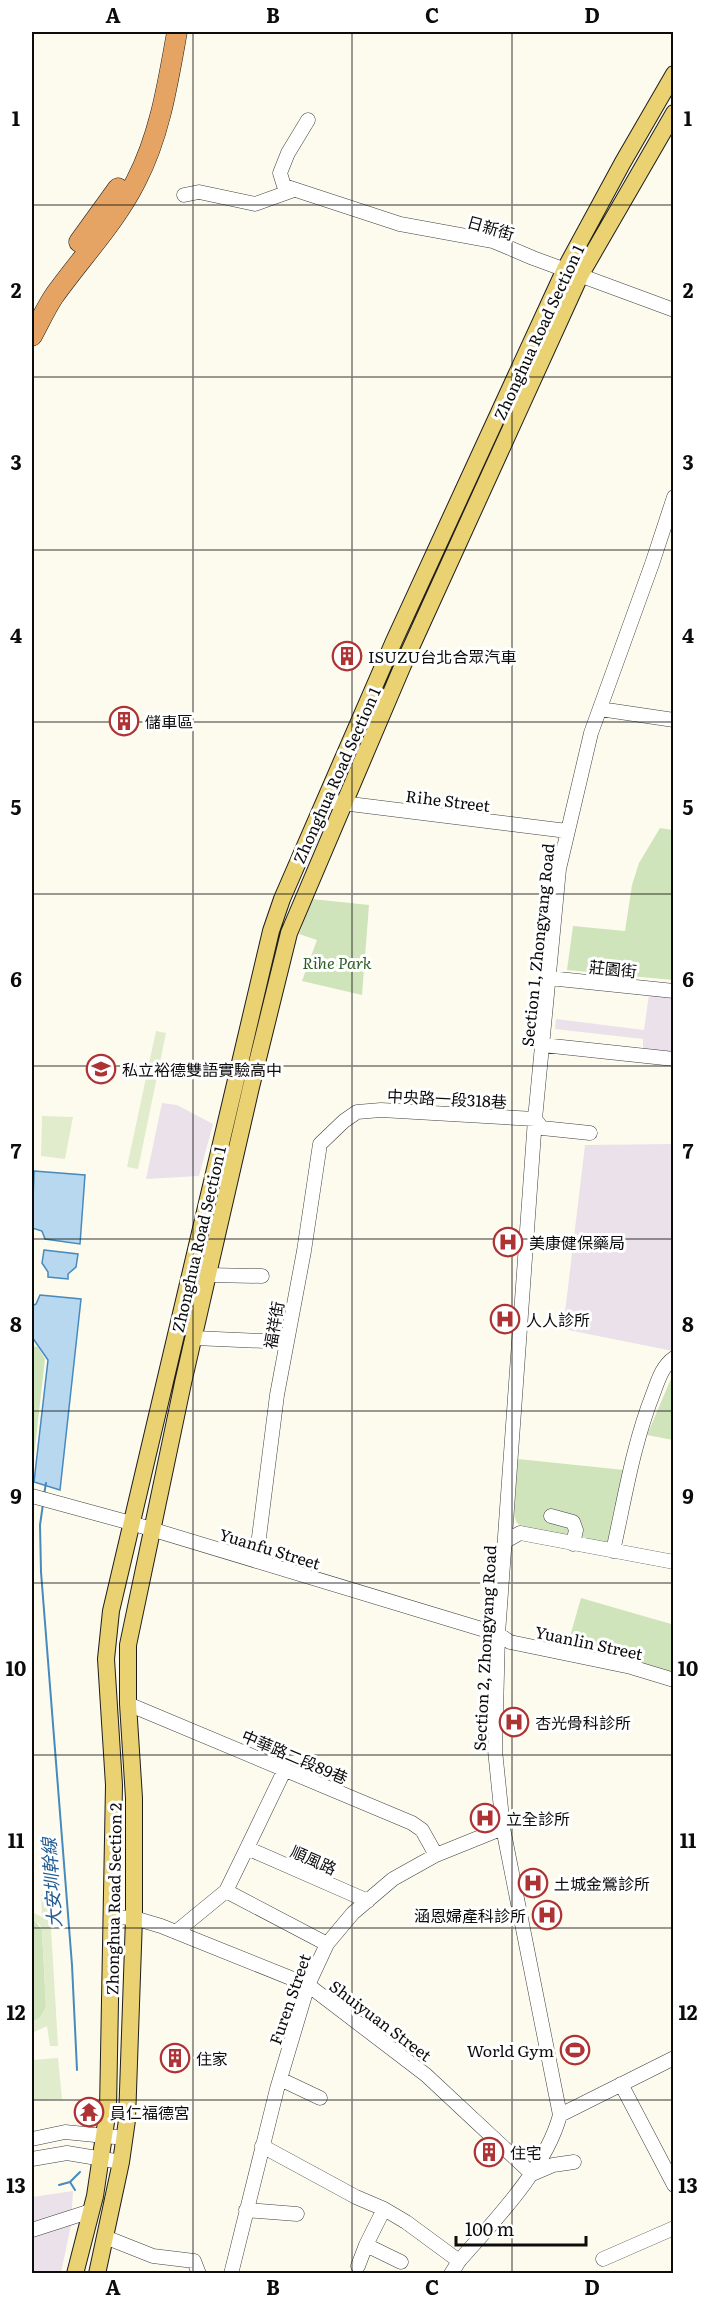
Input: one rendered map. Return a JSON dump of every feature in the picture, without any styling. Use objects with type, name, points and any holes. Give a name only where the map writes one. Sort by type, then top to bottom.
[{"type":"highway","points":[[32,309],[39,296],[121,184],[150,119],[165,32]]},
{"type":"highway","points":[[32,336],[53,298],[112,219],[136,181],[153,141],[166,91],[177,32]]},
{"type":"main road","name":"Zhonghua Road Section 1","points":[[151,1529],[251,1087],[289,933],[573,272],[623,162],[674,74]]},
{"type":"main road","name":"Zhonghua Road Section 1","points":[[131,1523],[271,931],[282,899],[394,641],[573,272],[674,113]]},
{"type":"main road","name":"Zhonghua Road Section 2","points":[[75,2274],[91,2211],[108,2109],[114,1785],[106,1659],[111,1611],[131,1523]]},
{"type":"main road","name":"Zhonghua Road Section 2","points":[[97,2274],[124,2138],[131,2037],[134,1918],[134,1798],[128,1704],[128,1645],[151,1529]]},
{"type":"street","points":[[294,190],[284,186],[280,173],[288,153],[308,120]]},
{"type":"street","name":"日新街","points":[[294,190],[400,224],[493,241],[674,310]]},
{"type":"street","points":[[184,195],[199,192],[255,204],[294,190]]},
{"type":"street","name":"Section 1, Zhongyang Road","points":[[528,1234],[535,1119],[559,869],[591,734],[609,681],[620,657],[674,497]]},
{"type":"street","points":[[600,709],[674,720]]},
{"type":"street","name":"Rihe Street","points":[[326,801],[567,831]]},
{"type":"street","name":"莊園街","points":[[549,978],[674,991]]},
{"type":"street","points":[[543,1045],[674,1059]]},
{"type":"street","name":"中央路一段318巷","points":[[357,1112],[381,1110],[535,1119],[542,1128],[590,1133]]},
{"type":"street","name":"福祥街","points":[[256,1561],[277,1395],[320,1144],[357,1112]]},
{"type":"street","name":"Section 2, Zhongyang Road","points":[[528,1234],[498,1634],[495,1750],[503,1828],[560,2115]]},
{"type":"street","points":[[208,1275],[262,1276]]},
{"type":"street","points":[[194,1338],[287,1342]]},
{"type":"street","points":[[613,1551],[640,1426],[670,1360]]},
{"type":"street","name":"Yuanfu Street","points":[[32,1496],[131,1523],[498,1634]]},
{"type":"street","points":[[551,1516],[573,1522],[576,1530],[573,1544]]},
{"type":"street","points":[[506,1541],[520,1533],[674,1562]]},
{"type":"street","name":"Yuanlin Street","points":[[498,1634],[510,1642],[631,1667],[674,1680]]},
{"type":"street","name":"中華路二段89巷","points":[[128,1704],[412,1822],[422,1830],[436,1855]]},
{"type":"street","points":[[176,1932],[226,1891],[285,1769]]},
{"type":"street","name":"Furen Street","points":[[231,2274],[280,2079],[308,1985],[327,1944],[353,1914],[393,1879],[436,1855],[503,1828]]},
{"type":"street","name":"順風路","points":[[248,1848],[368,1901]]},
{"type":"street","points":[[226,1891],[327,1944]]},
{"type":"street","name":"Shuiyuan Street","points":[[112,1917],[134,1918],[176,1932],[308,1985],[426,2074],[532,2174]]},
{"type":"street","points":[[451,2274],[459,2260],[532,2174],[555,2134],[560,2115],[674,2058]]},
{"type":"street","points":[[280,2079],[320,2098]]},
{"type":"street","points":[[621,2084],[674,2185]]},
{"type":"street","points":[[32,2139],[65,2132],[124,2138]]},
{"type":"street","points":[[262,2146],[356,2197],[384,2209],[459,2260]]},
{"type":"street","points":[[32,2159],[67,2153],[121,2162]]},
{"type":"street","points":[[532,2174],[553,2165],[574,2162]]},
{"type":"street","points":[[358,2266],[384,2209]]},
{"type":"street","points":[[246,2210],[297,2214]]},
{"type":"street","points":[[32,2230],[91,2211]]},
{"type":"street","points":[[603,2259],[674,2228]]},
{"type":"street","points":[[105,2237],[153,2256],[194,2261],[199,2274]]},
{"type":"street","points":[[366,2245],[401,2262]]},
{"type":"shaded area","points":[[649,994],[673,996],[673,1052],[643,1049],[643,1039],[555,1029],[556,1019],[644,1030]]},
{"type":"shaded area","points":[[162,1103],[177,1105],[213,1124],[199,1176],[146,1179]]},
{"type":"shaded area","points":[[673,1144],[673,1351],[563,1329],[585,1145]]},
{"type":"shaded area","points":[[73,2191],[71,2225],[61,2273],[32,2273],[32,2197]]},
{"type":"green space","points":[[660,828],[673,830],[673,980],[567,970],[573,926],[625,931],[632,885],[639,863]]},
{"type":"green space","name":"Rihe Park","points":[[312,899],[369,905],[362,995],[302,981],[317,940],[299,934]]},
{"type":"green space","points":[[156,1031],[166,1033],[138,1169],[127,1167]]},
{"type":"green space","points":[[42,1116],[73,1117],[65,1159],[41,1156]]},
{"type":"green space","points":[[32,1346],[38,1347],[45,1359],[32,1474]]},
{"type":"green space","points":[[673,1374],[673,1440],[647,1435]]},
{"type":"green space","points":[[518,1459],[624,1470],[612,1538],[605,1543],[525,1529],[517,1523],[514,1516]]},
{"type":"green space","points":[[581,1598],[671,1624],[673,1615],[673,1672],[567,1647]]},
{"type":"green space","points":[[49,1894],[58,2046],[50,2046],[47,2026],[32,2033],[32,2022],[40,2018],[46,2007],[42,1930],[32,1918],[32,1912],[42,1917],[41,1895]]},
{"type":"green space","points":[[32,1918],[42,1930],[46,2007],[40,2018],[32,2022]]},
{"type":"green space","points":[[58,2058],[62,2099],[32,2100],[32,2060]]},
{"type":"water","points":[[34,1171],[85,1175],[80,1244],[45,1239],[42,1231],[32,1228]]},
{"type":"water","points":[[44,1250],[78,1254],[76,1267],[68,1274],[68,1279],[48,1277],[48,1272],[42,1263]]},
{"type":"water","points":[[40,1295],[81,1299],[60,1490],[34,1482],[48,1360],[32,1337],[32,1306],[36,1304]]},
{"type":"waterway","name":"大安圳幹線","points":[[44,1495],[46,1483]]},
{"type":"waterway","name":"大安圳幹線","points":[[43,1504],[40,1525],[41,1572],[72,1965],[77,2070]]},
{"type":"waterway","name":"大安圳幹線","points":[[59,2185],[70,2182],[80,2172]]},
{"type":"waterway","points":[[70,2182],[75,2190]]},
{"type":"place","name":"ISUZU台北合眾汽車","points":[[347,656]]},
{"type":"place","name":"儲車區","points":[[124,721]]},
{"type":"place","name":"私立裕德雙語實驗高中","points":[[101,1069]]},
{"type":"place","name":"美康健保藥局","points":[[508,1242]]},
{"type":"place","name":"人人診所","points":[[505,1319]]},
{"type":"place","name":"杏光骨科診所","points":[[514,1722]]},
{"type":"place","name":"立全診所","points":[[485,1818]]},
{"type":"place","name":"土城金鶯診所","points":[[533,1883]]},
{"type":"place","name":"涵恩婦產科診所","points":[[547,1915]]},
{"type":"place","name":"World Gym","points":[[575,2050]]},
{"type":"place","name":"住家","points":[[175,2058]]},
{"type":"place","name":"員仁福德宮","points":[[89,2112]]},
{"type":"place","name":"住宅","points":[[489,2152]]}]
